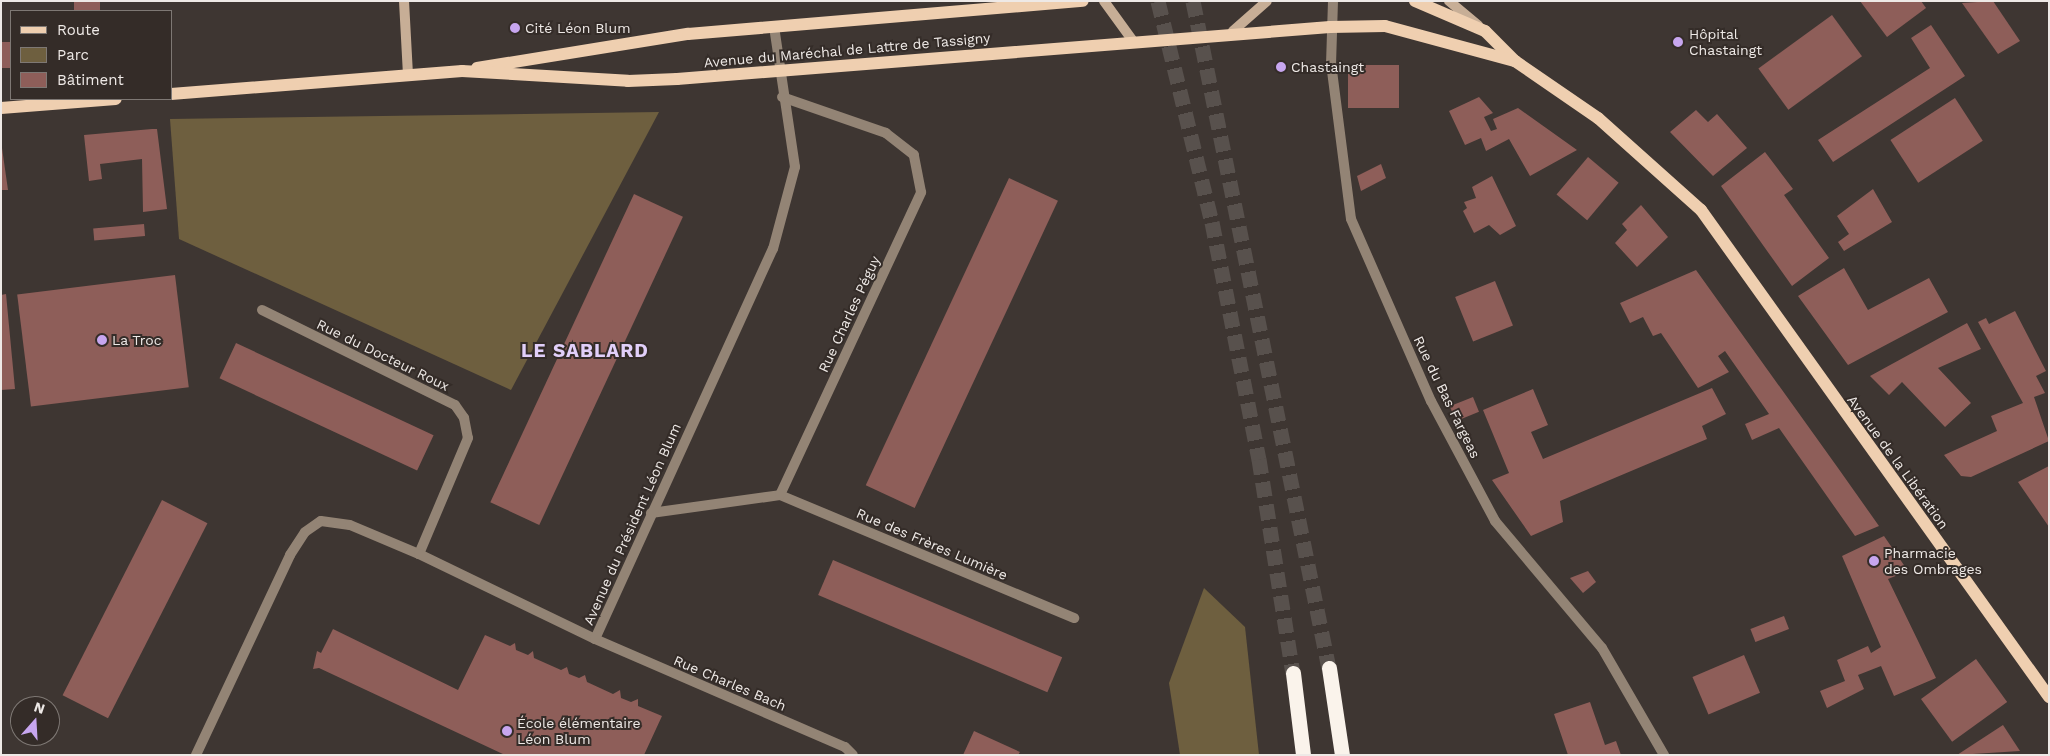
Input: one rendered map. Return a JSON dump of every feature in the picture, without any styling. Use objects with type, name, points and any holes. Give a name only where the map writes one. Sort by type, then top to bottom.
[{"type":"highway","points":[[1329,668],[1342,755]]},
{"type":"highway","points":[[1293,672],[1302,755]]},
{"type":"main road","name":"Avenue du Maréchal de Lattre de Tassigny","points":[[462,71],[527,57],[774,27],[1024,4],[1083,1]]},
{"type":"main road","name":"Avenue du Maréchal de Lattre de Tassigny","points":[[1415,1],[1485,31],[1515,61],[1598,118],[1701,210],[1828,390]]},
{"type":"main road","name":"Avenue du Maréchal de Lattre de Tassigny","points":[[172,94],[462,71],[628,81],[778,71],[1233,31],[1330,27],[1385,26],[1515,61]]},
{"type":"main road","points":[[1,108],[103,100]]},
{"type":"main road","name":"Avenue de la Libération","points":[[1828,390],[2049,697]]},
{"type":"street","points":[[1104,1],[1134,41]]},
{"type":"street","points":[[1233,31],[1267,1]]},
{"type":"street","name":"Rue du Bas Fargeas","points":[[1333,1],[1330,27],[1351,219],[1430,401],[1495,521],[1602,648],[1664,755]]},
{"type":"street","points":[[1449,1],[1485,31]]},
{"type":"street","points":[[404,2],[408,75]]},
{"type":"street","name":"Avenue du Président Léon Blum","points":[[196,755],[305,532],[321,521],[335,521],[419,554],[595,638],[773,249],[795,168],[778,71],[774,27]]},
{"type":"street","name":"Rue Charles Péguy","points":[[780,496],[921,192],[914,155],[886,133],[782,97]]},
{"type":"street","name":"Rue du Docteur Roux","points":[[262,310],[455,405],[464,418],[468,438],[419,554]]},
{"type":"street","points":[[651,513],[780,496]]},
{"type":"street","name":"Rue des Frères Lumière","points":[[780,496],[1074,618]]},
{"type":"street","name":"Rue Charles Bach","points":[[595,638],[845,747],[853,755]]},
{"type":"green space","points":[[659,112],[511,390],[179,239],[170,119]]},
{"type":"green space","points":[[1204,588],[1245,627],[1259,755],[1180,755],[1169,683]]},
{"type":"building","points":[[74,1],[100,1],[100,10],[74,10]]},
{"type":"building","points":[[1860,1],[1921,1],[1926,8],[1887,37]]},
{"type":"building","points":[[1993,1],[2020,41],[1998,54],[1962,3]]},
{"type":"building","points":[[1832,15],[1862,56],[1788,110],[1758,68]]},
{"type":"building","points":[[1931,25],[1965,76],[1833,162],[1818,140],[1930,68],[1911,38]]},
{"type":"building","points":[[1,42],[10,42],[10,68],[1,68]]},
{"type":"building","points":[[1348,65],[1399,65],[1399,108],[1348,108]]},
{"type":"building","points":[[1479,97],[1493,113],[1484,117],[1491,131],[1497,129],[1493,119],[1518,108],[1577,150],[1530,176],[1509,139],[1486,151],[1481,138],[1465,145],[1449,111]]},
{"type":"building","points":[[1955,98],[1983,141],[1918,183],[1890,140]]},
{"type":"building","points":[[1696,110],[1708,122],[1717,114],[1747,148],[1713,176],[1670,132]]},
{"type":"building","points":[[157,129],[167,209],[143,212],[142,159],[100,164],[102,179],[89,181],[84,135]]},
{"type":"building","points":[[1,141],[8,190],[1,190]]},
{"type":"building","points":[[1765,152],[1793,189],[1784,195],[1829,258],[1792,286],[1721,186]]},
{"type":"building","points":[[1588,157],[1619,183],[1587,220],[1557,195]]},
{"type":"building","points":[[1381,164],[1386,178],[1361,191],[1357,176]]},
{"type":"building","points":[[1492,176],[1516,226],[1500,235],[1489,225],[1474,233],[1463,211],[1467,208],[1464,202],[1476,198],[1472,187]]},
{"type":"building","points":[[1009,178],[1058,201],[915,508],[866,485]]},
{"type":"building","points":[[1873,189],[1892,222],[1844,251],[1838,242],[1849,234],[1837,216]]},
{"type":"building","points":[[634,194],[683,217],[539,525],[490,502]]},
{"type":"building","points":[[1641,205],[1668,237],[1637,267],[1615,243],[1627,230],[1622,224]]},
{"type":"building","points":[[144,224],[145,236],[94,240],[93,228]]},
{"type":"building","points":[[1844,268],[1868,310],[1929,278],[1948,312],[1848,365],[1798,296]]},
{"type":"building","points":[[1696,270],[1879,526],[1855,536],[1779,428],[1752,440],[1745,424],[1769,414],[1725,351],[1718,356],[1729,372],[1698,388],[1661,333],[1653,336],[1643,317],[1630,323],[1620,303]]},
{"type":"building","name":"La Troc","points":[[175,275],[189,387],[31,407],[17,294]]},
{"type":"building","points":[[1495,281],[1513,326],[1473,342],[1455,297]]},
{"type":"building","points":[[6,294],[15,389],[1,390],[1,295]]},
{"type":"building","points":[[2015,311],[2046,371],[2036,376],[2045,393],[2034,397],[2049,441],[1971,477],[1961,476],[1944,455],[1997,431],[1991,416],[2023,403],[1978,322],[1986,318],[1989,324]]},
{"type":"building","points":[[1967,323],[1981,349],[1938,368],[1971,403],[1945,427],[1902,382],[1889,395],[1870,376]]},
{"type":"building","points":[[236,343],[434,435],[417,470],[220,378]]},
{"type":"building","points":[[1712,388],[1726,414],[1702,426],[1707,439],[1560,501],[1563,522],[1531,536],[1492,480],[1509,473],[1483,410],[1533,389],[1548,425],[1531,432],[1543,459]]},
{"type":"building","points":[[1473,397],[1479,412],[1456,421],[1450,406]]},
{"type":"building","points":[[2049,466],[2049,527],[2018,482]]},
{"type":"building","points":[[162,500],[207,523],[108,718],[63,695]]},
{"type":"building","points":[[1884,536],[1908,571],[1888,579],[1936,678],[1894,696],[1881,666],[1858,675],[1864,689],[1827,708],[1820,691],[1845,681],[1837,660],[1868,646],[1871,653],[1881,647],[1842,556]]},
{"type":"building","points":[[833,560],[1062,657],[1047,692],[818,595]]},
{"type":"building","points":[[1588,571],[1596,582],[1583,593],[1570,578]]},
{"type":"building","points":[[1784,616],[1789,629],[1755,642],[1750,629]]},
{"type":"building","points":[[333,629],[458,690],[485,635],[510,646],[515,643],[516,650],[528,655],[533,651],[534,658],[561,670],[567,667],[569,674],[579,678],[585,675],[587,682],[613,694],[620,690],[621,698],[631,702],[638,699],[638,706],[662,716],[644,755],[505,755],[319,668],[313,669],[317,651],[321,653]]},
{"type":"building","points":[[1744,655],[1760,693],[1708,715],[1692,677]]},
{"type":"building","points":[[1976,659],[2007,702],[1952,742],[1921,699]]},
{"type":"building","points":[[1590,702],[1605,745],[1616,741],[1621,755],[1568,755],[1554,714]]},
{"type":"building","points":[[2003,725],[2020,751],[1957,755]]},
{"type":"building","points":[[974,731],[1020,752],[1018,755],[963,755]]},
{"type":"tunnel","points":[[1158,1],[1212,222],[1259,459],[1293,673]]},
{"type":"tunnel","points":[[1193,1],[1329,668]]},
{"type":"place","name":"Cité Léon Blum","points":[[515,28]]},
{"type":"place","name":"Hôpital Chastaingt","points":[[1678,42]]},
{"type":"place","name":"Chastaingt","points":[[1281,67]]},
{"type":"place","name":"La Troc","points":[[102,340]]},
{"type":"place","name":"Pharmacie des Ombrages","points":[[1874,561]]},
{"type":"place","name":"École élémentaire Léon Blum","points":[[507,731]]},
{"type":"district","name":"LE SABLARD","points":[[585,351]]}]
